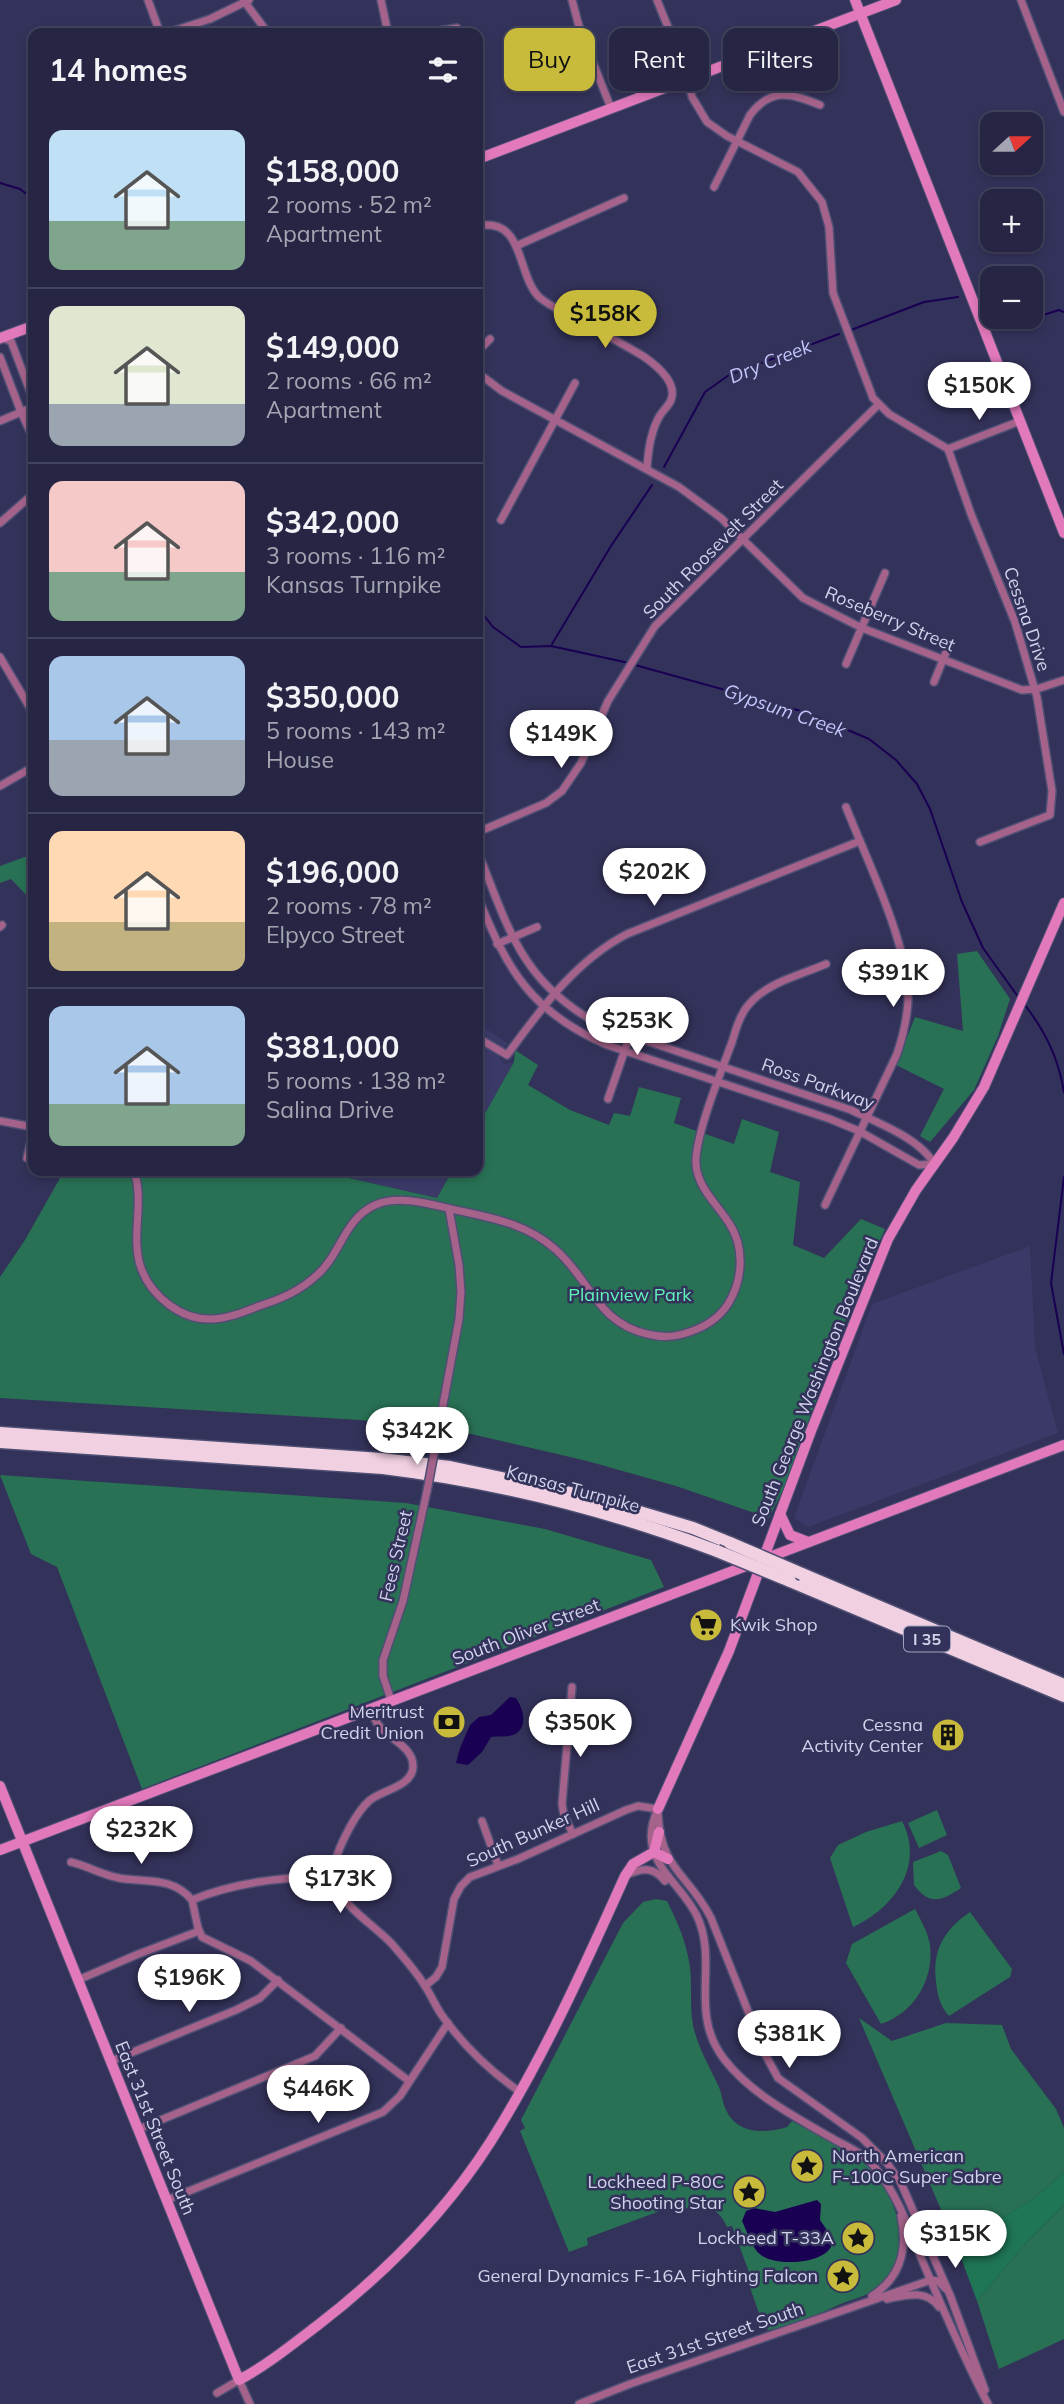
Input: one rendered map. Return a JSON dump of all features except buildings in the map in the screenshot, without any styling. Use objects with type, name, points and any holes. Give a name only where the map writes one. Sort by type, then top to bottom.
[{"type":"highway","name":"Kansas Turnpike","points":[[0,1433],[381,1459],[450,1467],[589,1497],[693,1528],[1064,1685]]},
{"type":"highway","name":"Kansas Turnpike","points":[[0,1442],[369,1467],[423,1473],[522,1492],[576,1505],[717,1551],[1064,1696]]},
{"type":"street","points":[[148,0],[158,28]]},
{"type":"street","points":[[381,0],[386,28]]},
{"type":"street","points":[[572,0],[580,30],[611,108]]},
{"type":"street","points":[[657,0],[668,28]]},
{"type":"street","points":[[855,0],[1064,533]]},
{"type":"street","points":[[709,71],[896,0]]},
{"type":"street","points":[[1021,0],[1064,112]]},
{"type":"street","points":[[182,28],[210,19],[246,1],[265,28]]},
{"type":"street","points":[[483,157],[656,91]]},
{"type":"street","points":[[691,91],[695,105],[706,122],[718,131],[798,172],[822,202],[829,227],[830,274],[835,303],[863,376],[878,405],[948,449],[1020,421]]},
{"type":"street","points":[[714,187],[750,116],[767,99],[780,95],[797,95],[820,105]]},
{"type":"street","points":[[516,246],[624,198]]},
{"type":"street","points":[[483,226],[502,228],[516,246],[526,274],[538,296],[643,356],[657,366],[668,379],[672,389],[671,401],[658,418],[651,437],[647,468]]},
{"type":"street","points":[[1,339],[28,328]]},
{"type":"street","points":[[1,339],[12,341],[28,385]]},
{"type":"street","points":[[483,346],[490,340]]},
{"type":"street","points":[[0,357],[28,427]]},
{"type":"street","name":"Roseberry Street","points":[[483,377],[502,391],[679,487],[720,518],[803,598],[862,628],[1022,690],[1064,680]]},
{"type":"street","points":[[501,520],[575,383]]},
{"type":"street","name":"South Roosevelt Street","points":[[483,830],[546,803],[562,791],[581,763],[608,701],[655,626],[878,405]]},
{"type":"street","points":[[0,421],[28,409]]},
{"type":"street","name":"Cessna Drive","points":[[948,449],[1015,622],[1035,689],[1052,792],[1050,815],[980,842]]},
{"type":"street","points":[[1,520],[28,498]]},
{"type":"street","points":[[846,664],[885,573]]},
{"type":"street","points":[[934,682],[949,646]]},
{"type":"street","points":[[0,657],[28,699]]},
{"type":"street","points":[[0,786],[28,770]]},
{"type":"street","points":[[825,1205],[897,1054],[905,1030],[908,1001],[906,971],[900,946],[846,807]]},
{"type":"street","points":[[483,1041],[507,1055],[543,1006],[580,965],[606,945],[627,934],[860,841]]},
{"type":"street","name":"Ross Parkway","points":[[483,865],[512,938],[527,964],[554,995],[584,1017],[602,1026],[866,1117],[928,1152],[934,1164],[919,1165],[859,1131],[830,1119],[624,1050],[579,1032],[543,1006],[522,984],[497,944],[483,909]]},
{"type":"street","name":"South George Washington Boulevard","points":[[658,1810],[729,1651],[852,1325],[888,1239],[916,1190],[984,1087],[1064,903]]},
{"type":"street","points":[[497,944],[537,927]]},
{"type":"street","points":[[135,1176],[137,1253],[141,1268],[149,1284],[171,1307],[188,1315],[211,1319],[233,1315],[299,1290],[321,1272],[352,1223],[363,1212],[378,1204],[396,1200],[513,1224],[535,1234],[555,1249],[576,1270],[603,1310],[617,1322],[633,1330],[658,1336],[675,1336],[695,1331],[713,1320],[728,1304],[742,1262],[731,1225],[702,1185],[696,1164],[702,1132],[723,1066],[743,1013],[755,997],[773,986],[826,964]]},
{"type":"street","points":[[608,1099],[640,1006]]},
{"type":"street","points":[[0,1121],[28,1128]]},
{"type":"street","points":[[27,1158],[28,1153]]},
{"type":"street","name":"Fees Street","points":[[391,1700],[383,1676],[383,1660],[403,1601],[427,1491],[459,1319],[459,1265],[449,1209]]},
{"type":"street","name":"South Oliver Street","points":[[0,1850],[1064,1445]]},
{"type":"street","points":[[780,1514],[790,1535],[808,1542]]},
{"type":"street","points":[[572,1688],[562,1804],[564,1816],[573,1834]]},
{"type":"street","points":[[370,1708],[377,1723],[410,1755],[413,1767],[403,1783],[369,1800],[360,1811],[349,1829],[333,1875],[338,1889],[352,1908],[390,1943],[425,1986],[448,2024],[502,2080],[520,2092]]},
{"type":"street","name":"East 31st Street South","points":[[0,1786],[250,2404]]},
{"type":"street","name":"South Bunker Hill","points":[[425,1986],[439,1972],[446,1953],[453,1903],[457,1893],[476,1873],[518,1859],[626,1810],[638,1806],[658,1810]]},
{"type":"street","points":[[658,1810],[659,1832],[668,1859],[674,1870],[703,1903],[711,1918],[765,2054],[778,2078],[862,2138],[887,2162],[907,2194],[950,2295],[989,2404]]},
{"type":"street","points":[[658,1810],[651,1831],[654,1852],[664,1874],[693,1910],[705,1939],[705,2014],[713,2039],[724,2059],[755,2089],[782,2108],[864,2155],[877,2169],[897,2202],[962,2356],[989,2404]]},
{"type":"street","points":[[482,1821],[498,1866]]},
{"type":"street","points":[[217,2393],[331,2315],[358,2293],[410,2244],[467,2174],[491,2142],[546,2044],[625,1876],[633,1864],[654,1852],[659,1832]]},
{"type":"street","points":[[654,1852],[668,1859]]},
{"type":"street","points":[[71,1862],[122,1879],[163,1882],[177,1887],[192,1900],[202,1937],[251,1961],[409,2081]]},
{"type":"street","points":[[625,1876],[637,1870],[652,1870],[677,1890]]},
{"type":"street","points":[[192,1900],[217,1890],[251,1882],[333,1875]]},
{"type":"street","points":[[78,1980],[199,1931]]},
{"type":"street","points":[[111,2061],[236,2010],[260,1998],[278,1980]]},
{"type":"street","points":[[167,2200],[383,2112],[400,2096],[448,2024]]},
{"type":"street","points":[[139,2129],[316,2056],[341,2028]]},
{"type":"street","name":"East 31st Street South","points":[[862,2303],[889,2283],[902,2261],[904,2237],[897,2202]]},
{"type":"street","points":[[931,2280],[933,2256]]},
{"type":"street","points":[[931,2280],[943,2285],[950,2295]]},
{"type":"street","name":"East 31st Street South","points":[[579,2404],[931,2280]]},
{"type":"street","points":[[862,2303],[914,2294],[924,2295],[934,2300],[947,2318]]},
{"type":"shaded area","points":[[483,1026],[509,1044],[501,1049],[498,1055],[504,1064],[514,1062],[483,1117]]},
{"type":"shaded area","points":[[340,1176],[449,1176],[437,1198]]},
{"type":"shaded area","points":[[1030,1246],[1035,1348],[1058,1433],[808,1527],[794,1518],[872,1304]]},
{"type":"shaded area","points":[[510,1697],[516,1698],[522,1709],[520,1730],[509,1736],[491,1737],[482,1752],[468,1765],[456,1763],[470,1725],[479,1717],[491,1715]]},
{"type":"shaded area","points":[[817,2200],[821,2204],[820,2220],[833,2239],[831,2248],[814,2259],[790,2262],[768,2259],[758,2252],[742,2221],[746,2211],[754,2208],[775,2212]]},
{"type":"green space","points":[[28,856],[28,897],[11,879],[0,883],[0,866]]},
{"type":"green space","points":[[977,951],[1010,999],[998,1036],[974,1090],[930,1142],[920,1136],[944,1089],[896,1065],[915,1017],[963,1031],[957,954]]},
{"type":"green space","name":"Plainview Park","points":[[515,1050],[538,1065],[528,1085],[570,1110],[609,1125],[614,1113],[630,1116],[639,1087],[681,1098],[674,1123],[734,1144],[742,1119],[779,1132],[770,1172],[800,1182],[793,1245],[824,1258],[861,1219],[885,1229],[851,1306],[783,1490],[769,1518],[676,1486],[587,1461],[471,1434],[360,1420],[0,1398],[0,1277],[25,1240],[61,1176],[340,1176],[437,1198],[449,1176],[483,1176],[483,1117],[514,1062]]},
{"type":"green space","points":[[0,1475],[406,1503],[545,1529],[651,1560],[664,1587],[142,1789],[57,1567],[31,1554]]},
{"type":"green space","points":[[937,1810],[947,1835],[919,1848],[908,1823]]},
{"type":"green space","points":[[902,1821],[910,1854],[902,1884],[881,1909],[853,1927],[830,1858],[838,1845],[866,1832]]},
{"type":"green space","points":[[941,1851],[948,1855],[961,1888],[942,1898],[931,1899],[914,1885],[913,1862]]},
{"type":"green space","points":[[656,1899],[667,1901],[683,1938],[690,1969],[691,2009],[695,2033],[731,2118],[744,2128],[760,2131],[787,2127],[792,2121],[843,2147],[862,2160],[880,2180],[895,2211],[901,2245],[891,2276],[874,2291],[802,2321],[768,2330],[764,2327],[749,2285],[753,2283],[732,2226],[727,2227],[717,2213],[705,2207],[691,2207],[675,2212],[668,2208],[587,2238],[588,2245],[569,2252],[520,2131],[525,2128],[521,2120],[623,1923],[643,1902]]},
{"type":"green space","points":[[915,1909],[929,1940],[929,1971],[912,2003],[893,2019],[881,2024],[846,1963],[852,1944]]},
{"type":"green space","points":[[970,1912],[1012,1969],[1010,1977],[949,2016],[943,2008],[936,1986],[938,1950],[947,1933]]},
{"type":"green space","points":[[859,2018],[892,2041],[946,2023],[1002,2025],[1011,2049],[1056,2109],[1064,2128],[1064,2172],[1037,2196],[957,2247]]},
{"type":"green space","points":[[1064,2172],[1064,2205],[1026,2243],[977,2301],[957,2247],[1037,2196]]},
{"type":"green space","points":[[1064,2205],[1064,2339],[999,2369],[977,2301],[1026,2243]]},
{"type":"waterway","name":"Gypsum Creek","points":[[0,183],[20,189],[28,195]]},
{"type":"waterway","name":"Dry Creek","points":[[851,330],[924,302],[958,297]]},
{"type":"waterway","name":"Dry Creek","points":[[1043,315],[1059,310],[1064,312]]},
{"type":"waterway","name":"Dry Creek","points":[[664,467],[705,392],[729,375],[839,334]]},
{"type":"waterway","name":"Dry Creek","points":[[552,644],[611,546],[652,485]]},
{"type":"waterway","name":"Gypsum Creek","points":[[483,614],[493,627],[521,647],[551,646],[629,663]]},
{"type":"waterway","name":"Gypsum Creek","points":[[635,665],[808,713],[869,739],[896,760],[917,784],[930,809],[962,902],[983,948],[1019,998]]},
{"type":"waterway","name":"Gypsum Creek","points":[[1025,1005],[1050,1046],[1064,1092]]},
{"type":"waterway","name":"Gypsum Creek","points":[[1064,1177],[1051,1283],[1064,1354]]},
{"type":"place","name":"Kwik Shop","points":[[706,1625]]},
{"type":"place","name":"Meritrust Credit Union","points":[[449,1722]]},
{"type":"place","name":"Cessna Activity Center","points":[[948,1735]]},
{"type":"place","name":"North American F-100C Super Sabre","points":[[807,2166]]},
{"type":"place","name":"Lockheed P-80C Shooting Star","points":[[749,2192]]},
{"type":"place","name":"Lockheed T-33A","points":[[858,2238]]},
{"type":"place","name":"General Dynamics F-16A Fighting Falcon","points":[[843,2276]]}]
